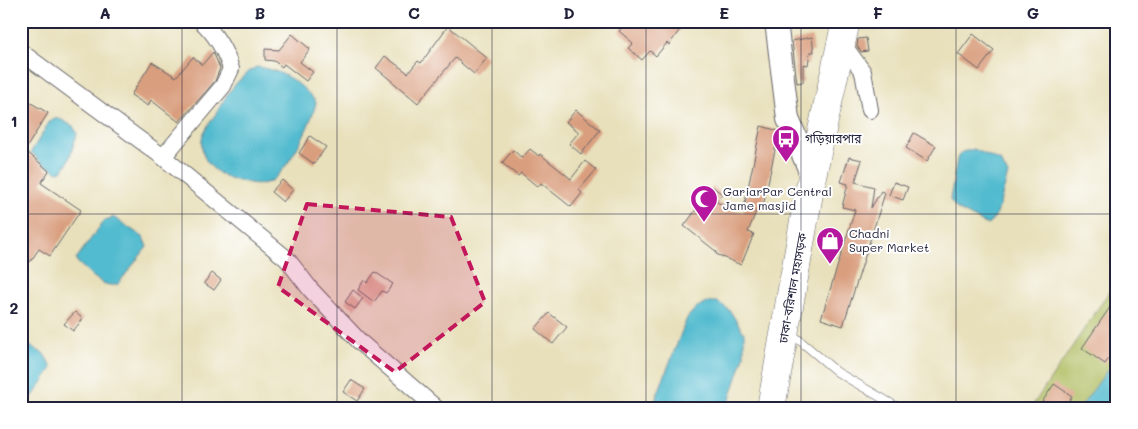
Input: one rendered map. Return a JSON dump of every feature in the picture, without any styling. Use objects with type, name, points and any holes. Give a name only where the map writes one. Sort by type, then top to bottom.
[{"type":"highway","name":"ঢাকা-বরিশাল মহাসড়ক","points":[[771,408],[812,176],[844,32]]},
{"type":"main road","points":[[776,21],[788,119],[812,176]]},
{"type":"street","points":[[163,157],[223,86],[231,69],[228,58],[208,28],[201,21]]},
{"type":"street","points":[[844,32],[863,72],[870,110]]},
{"type":"street","points":[[21,52],[163,157],[287,259],[311,290],[360,342],[436,408]]},
{"type":"lane","points":[[785,328],[837,372],[899,408]]},
{"type":"highlighted area","points":[[307,204],[451,217],[485,302],[395,372],[278,287]]},
{"type":"green space","points":[[1117,280],[1117,408],[1031,408]]},
{"type":"water","points":[[256,67],[274,71],[290,78],[316,102],[305,134],[284,169],[269,182],[260,184],[229,178],[214,170],[204,157],[202,148],[204,133],[233,86]]},
{"type":"water","points":[[58,118],[73,126],[77,134],[68,162],[62,171],[58,172],[41,162],[31,152],[50,121]]},
{"type":"water","points":[[974,149],[1000,161],[1008,174],[997,214],[988,225],[957,209],[950,200],[957,159],[962,152]]},
{"type":"water","points":[[113,217],[143,237],[147,247],[118,284],[107,285],[96,279],[76,259],[104,221]]},
{"type":"water","points":[[710,302],[718,302],[730,311],[744,333],[744,356],[727,408],[658,408],[653,406],[687,318],[697,307]]},
{"type":"water","points":[[21,341],[44,354],[52,368],[25,408],[21,408]]},
{"type":"water","points":[[1111,368],[1117,368],[1117,408],[1080,408],[1107,371]]},
{"type":"building","points":[[628,21],[686,21],[669,45],[667,43],[656,56],[650,51],[642,60],[628,48],[633,43],[619,31]]},
{"type":"building","points":[[448,26],[487,58],[474,74],[455,58],[418,103],[376,68],[385,56],[408,73],[418,61],[421,63]]},
{"type":"building","points":[[292,34],[310,49],[300,62],[313,72],[306,81],[284,64],[282,67],[274,61],[265,60],[265,49],[279,50]]},
{"type":"building","points":[[973,34],[994,50],[979,70],[958,54]]},
{"type":"building","points":[[812,37],[814,52],[810,52],[808,65],[803,64],[803,82],[797,83],[792,41]]},
{"type":"building","points":[[866,38],[868,51],[861,52],[857,46],[858,39]]},
{"type":"building","points":[[213,52],[220,68],[215,81],[179,122],[151,100],[148,106],[131,95],[152,62],[176,77],[193,57],[202,65]]},
{"type":"building","points":[[21,97],[48,113],[25,150],[49,171],[41,183],[81,210],[50,256],[39,249],[30,262],[21,256]]},
{"type":"building","points":[[576,110],[600,130],[581,154],[569,144],[579,132],[566,122]]},
{"type":"building","points":[[761,126],[779,131],[762,211],[757,209],[748,232],[754,234],[741,265],[716,254],[717,252],[684,226],[713,187],[722,194],[716,202],[743,212]]},
{"type":"building","points":[[914,133],[936,146],[927,161],[906,148]]},
{"type":"building","points":[[310,136],[326,147],[314,164],[299,153]]},
{"type":"building","points":[[530,149],[539,156],[540,154],[571,179],[585,161],[596,170],[579,190],[582,193],[571,207],[541,183],[538,187],[521,173],[518,176],[502,163],[513,150],[522,158]]},
{"type":"building","points":[[849,157],[862,160],[855,182],[874,187],[871,208],[881,191],[885,193],[843,326],[821,319],[855,210],[842,207],[848,184],[841,182]]},
{"type":"building","points":[[282,180],[293,190],[283,202],[271,192]]},
{"type":"building","points":[[894,182],[908,187],[903,200],[889,195]]},
{"type":"building","points":[[375,272],[393,284],[386,293],[382,291],[374,302],[358,290],[364,280],[367,283]]},
{"type":"building","points":[[212,273],[221,280],[214,290],[204,283]]},
{"type":"building","points":[[353,290],[363,298],[355,309],[345,302]]},
{"type":"building","points":[[1117,297],[1117,347],[1105,364],[1082,348]]},
{"type":"building","points":[[75,312],[83,319],[73,331],[64,324]]},
{"type":"building","points":[[549,313],[567,327],[553,344],[535,329]]},
{"type":"building","points":[[351,380],[365,389],[357,401],[343,392]]},
{"type":"building","points":[[1054,384],[1072,396],[1064,408],[1038,408]]},
{"type":"place","name":"গড়িয়ারপার","points":[[786,163]]},
{"type":"place","name":"GariarPar Central Jame masjid","points":[[704,223]]},
{"type":"place","name":"Chadni Super Market","points":[[830,265]]}]
